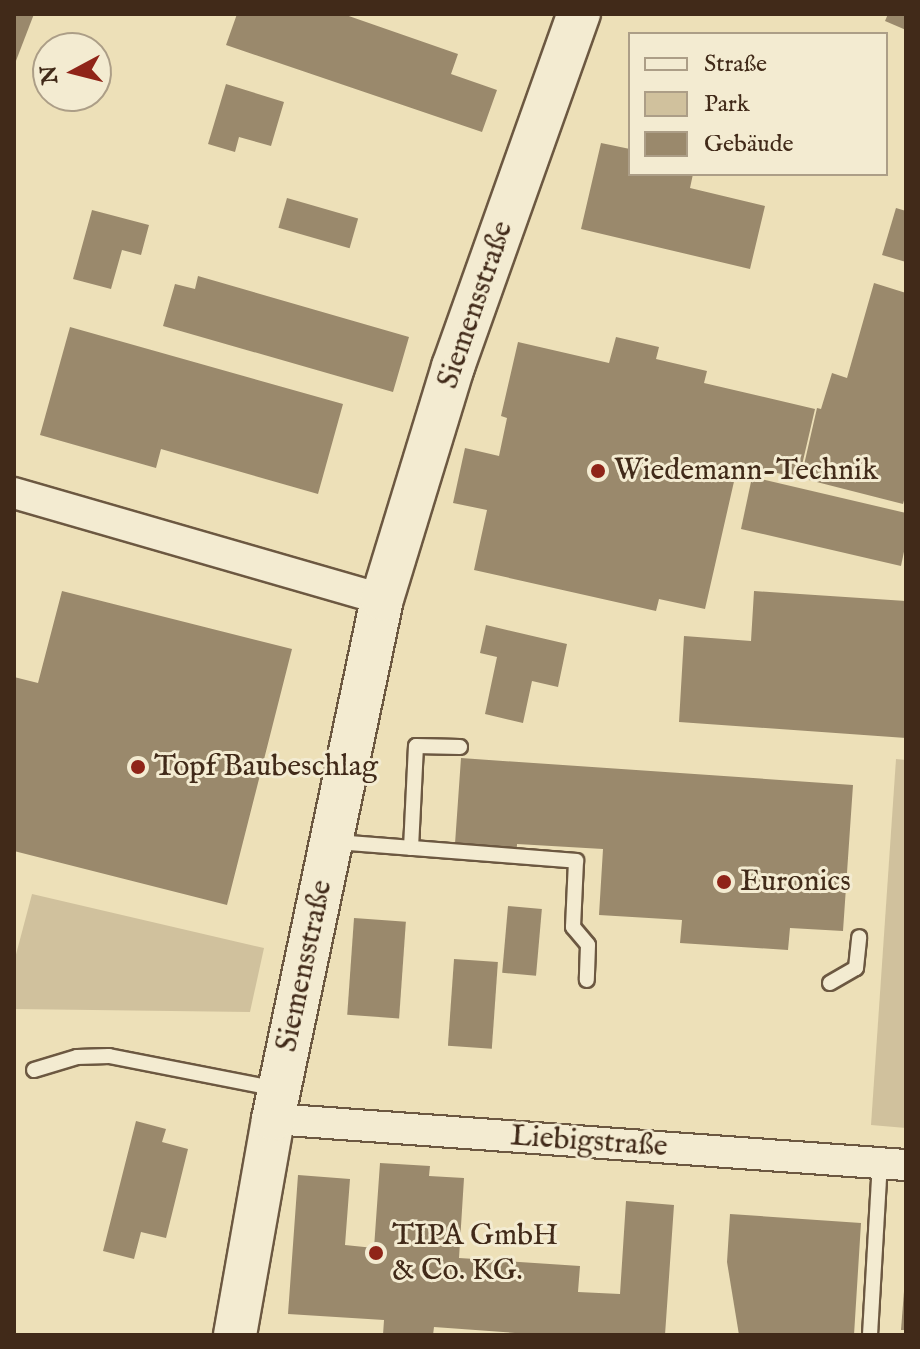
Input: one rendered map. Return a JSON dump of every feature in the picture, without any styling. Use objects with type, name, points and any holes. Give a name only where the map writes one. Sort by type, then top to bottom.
[{"type":"street","name":"Siemensstraße","points":[[235,1335],[276,1104],[382,599],[453,367],[579,14]]},
{"type":"street","points":[[14,493],[382,599]]},
{"type":"street","name":"Liebigstraße","points":[[276,1104],[893,1164]]},
{"type":"lane","points":[[411,848],[416,746],[460,747]]},
{"type":"lane","points":[[331,841],[576,861],[573,927],[588,945],[587,980]]},
{"type":"lane","points":[[830,983],[856,968],[859,937]]},
{"type":"lane","points":[[34,1070],[77,1057],[109,1056],[276,1104]]},
{"type":"lane","points":[[870,1335],[893,1164]]},
{"type":"green space","points":[[896,759],[906,760],[906,1128],[871,1125]]},
{"type":"green space","points":[[32,894],[264,948],[250,1012],[14,1009],[14,962]]},
{"type":"building","points":[[14,14],[34,14],[14,66]]},
{"type":"building","points":[[237,14],[343,14],[458,54],[451,74],[497,90],[482,132],[226,45]]},
{"type":"building","points":[[888,14],[906,14],[906,30],[885,21]]},
{"type":"building","points":[[226,84],[284,102],[271,146],[239,137],[235,152],[208,144]]},
{"type":"building","points":[[601,143],[628,149],[628,176],[693,176],[690,188],[765,206],[750,269],[581,229]]},
{"type":"building","points":[[287,198],[358,218],[350,248],[278,228]]},
{"type":"building","points":[[896,208],[906,211],[906,262],[882,255]]},
{"type":"building","points":[[92,210],[149,225],[141,255],[122,250],[111,289],[73,279]]},
{"type":"building","points":[[198,276],[409,337],[393,392],[163,326],[175,284],[195,289]]},
{"type":"building","points":[[874,283],[906,293],[906,493],[903,504],[801,478],[817,408],[821,409],[832,373],[847,378]]},
{"type":"building","points":[[70,327],[343,404],[318,494],[161,449],[156,468],[40,435]]},
{"type":"building","name":"Wiedemann-Technik","points":[[616,337],[659,347],[656,359],[707,371],[704,383],[815,409],[799,478],[738,464],[705,609],[659,599],[656,611],[474,570],[487,510],[453,503],[465,448],[499,456],[507,418],[501,416],[518,342],[609,363]]},
{"type":"building","points":[[752,477],[906,513],[906,542],[901,566],[741,529]]},
{"type":"building","name":"Topf Baubeschlag","points":[[62,591],[292,649],[227,905],[14,851],[14,677],[38,683]]},
{"type":"building","points":[[754,591],[906,601],[906,738],[679,722],[684,636],[751,641]]},
{"type":"building","points":[[486,625],[567,644],[558,687],[532,681],[523,723],[485,714],[497,657],[480,653]]},
{"type":"building","name":"Euronics","points":[[461,758],[853,785],[843,931],[790,928],[788,950],[680,943],[682,920],[599,915],[603,849],[517,844],[516,863],[454,858]]},
{"type":"building","points":[[508,906],[542,909],[536,976],[502,973]]},
{"type":"building","points":[[354,918],[406,922],[399,1018],[347,1015]]},
{"type":"building","points":[[454,959],[498,962],[492,1049],[448,1046]]},
{"type":"building","points":[[136,1121],[166,1129],[162,1142],[188,1149],[166,1238],[141,1232],[134,1259],[103,1251]]},
{"type":"building","name":"TIPA GmbH & Co. KG.","points":[[380,1163],[430,1166],[429,1176],[464,1178],[459,1258],[580,1266],[578,1292],[620,1294],[626,1201],[674,1205],[665,1335],[543,1335],[434,1327],[433,1335],[383,1335],[384,1320],[288,1314],[298,1175],[350,1179],[345,1245],[374,1248]]},
{"type":"building","points":[[730,1214],[861,1223],[854,1335],[739,1335],[727,1262]]},
{"type":"building","points":[[904,1291],[906,1330],[901,1330]]},
{"type":"place","name":"Wiedemann-Technik","points":[[598,471]]},
{"type":"place","name":"Topf Baubeschlag","points":[[138,767]]},
{"type":"place","name":"Euronics","points":[[724,882]]},
{"type":"place","name":"TIPA GmbH & Co. KG.","points":[[376,1253]]}]
